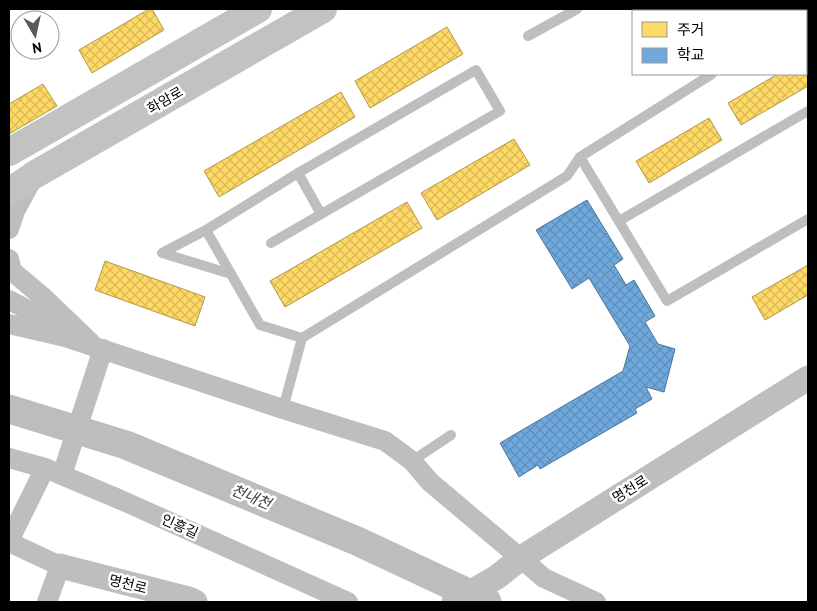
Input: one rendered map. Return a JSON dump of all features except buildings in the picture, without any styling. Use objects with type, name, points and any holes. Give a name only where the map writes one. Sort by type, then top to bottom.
[{"type":"main road","points":[[9,152],[258,9]]},
{"type":"main road","name":"화암로","points":[[9,192],[34,175],[323,9]]},
{"type":"street","points":[[9,229],[15,211],[34,175]]},
{"type":"street","points":[[9,259],[12,271],[99,348]]},
{"type":"street","points":[[9,300],[99,348]]},
{"type":"street","points":[[9,324],[65,336],[385,441],[412,461],[430,482],[544,578],[596,602]]},
{"type":"street","points":[[47,602],[60,566],[9,541],[54,471],[99,348]]},
{"type":"street","name":"명천로","points":[[454,602],[497,577],[521,558],[808,378]]},
{"type":"street","name":"인흥길","points":[[9,458],[54,471],[348,602]]},
{"type":"street","name":"명천로","points":[[60,566],[188,599],[193,602]]},
{"type":"lane","points":[[528,36],[577,9]]},
{"type":"lane","points":[[231,274],[162,253],[206,230],[298,173],[476,70],[500,111],[270,243]]},
{"type":"lane","points":[[283,409],[302,338],[567,176],[580,157],[710,75]]},
{"type":"lane","points":[[619,221],[808,111]]},
{"type":"lane","points":[[580,157],[666,301],[808,220]]},
{"type":"lane","points":[[298,173],[321,214]]},
{"type":"lane","points":[[206,230],[260,325],[302,338]]},
{"type":"lane","points":[[412,461],[451,435]]},
{"type":"waterway","name":"천내천","points":[[9,409],[126,445],[357,541],[487,602]]}]
